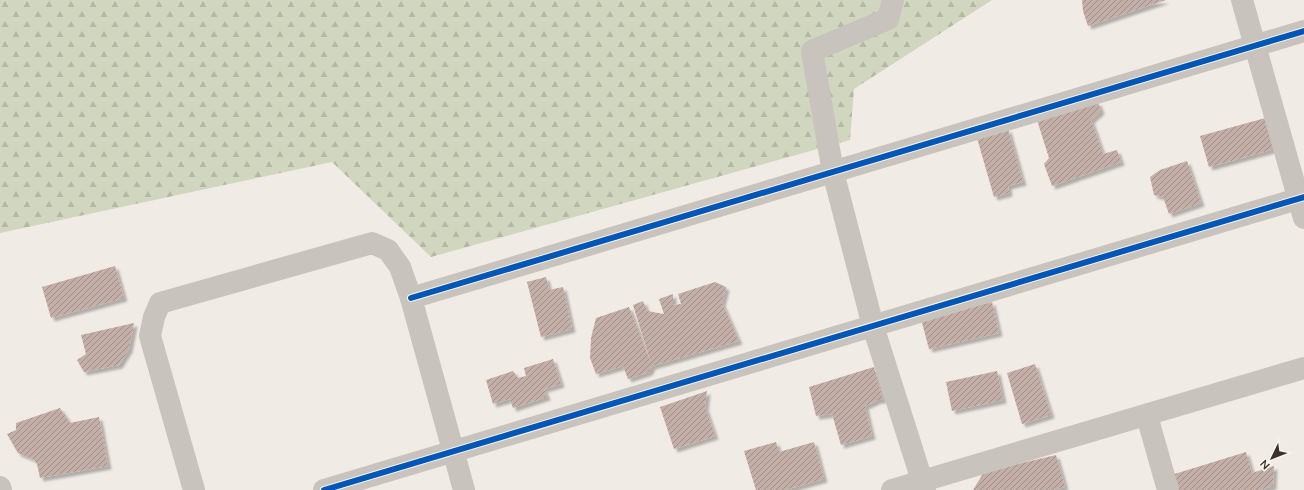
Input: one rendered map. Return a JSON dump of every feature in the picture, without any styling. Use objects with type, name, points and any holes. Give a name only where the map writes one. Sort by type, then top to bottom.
[{"type":"street","points":[[893,0],[888,19],[812,52],[833,172],[873,326],[924,485]]},
{"type":"street","points":[[324,490],[873,326],[1302,204],[1242,0]]},
{"type":"street","points":[[411,298],[1304,31]]},
{"type":"street","points":[[194,490],[150,336],[154,316],[160,303],[372,243],[388,250],[400,267],[411,298],[464,490]]},
{"type":"street","points":[[892,490],[924,485],[1304,368]]},
{"type":"street","points":[[1147,416],[1168,490]]},
{"type":"green space","points":[[0,0],[992,0],[854,89],[850,140],[431,257],[332,162],[0,233]]},
{"type":"building","points":[[1082,0],[1166,0],[1088,26],[1083,11]]},
{"type":"building","points":[[1098,102],[1101,111],[1091,120],[1103,154],[1117,150],[1121,162],[1052,186],[1044,164],[1049,158],[1037,120]]},
{"type":"building","points":[[1269,117],[1278,148],[1209,167],[1200,136]]},
{"type":"building","points":[[1008,129],[1023,182],[1008,186],[1009,193],[994,197],[977,138]]},
{"type":"building","points":[[1187,161],[1201,203],[1169,214],[1163,197],[1154,195],[1150,177],[1160,170]]},
{"type":"building","points":[[115,266],[124,298],[51,318],[42,287]]},
{"type":"building","points":[[546,277],[549,290],[563,287],[572,329],[541,337],[527,282]]},
{"type":"building","points":[[715,282],[726,287],[722,303],[739,341],[652,366],[649,372],[628,379],[623,366],[596,374],[590,358],[591,338],[596,318],[629,307],[651,363],[633,305],[643,301],[647,311],[664,314],[659,299],[673,294],[673,305],[681,304],[678,294]]},
{"type":"building","points":[[992,302],[999,333],[929,349],[921,319]]},
{"type":"building","points":[[134,323],[129,349],[119,365],[84,372],[77,360],[86,354],[81,335]]},
{"type":"building","points":[[553,359],[561,384],[544,389],[547,397],[513,408],[510,399],[493,404],[486,380],[513,371],[518,378],[526,376],[524,368]]},
{"type":"building","points":[[1035,364],[1051,415],[1022,424],[1007,373]]},
{"type":"building","points":[[874,367],[883,400],[878,400],[865,406],[872,436],[841,445],[832,414],[816,416],[809,387]]},
{"type":"building","points":[[997,371],[1003,400],[952,411],[946,382]]},
{"type":"building","points":[[707,391],[705,407],[715,436],[674,449],[660,407]]},
{"type":"building","points":[[60,408],[70,423],[99,417],[108,466],[40,478],[37,464],[33,459],[18,453],[7,434],[16,430],[16,423]]},
{"type":"building","points":[[776,442],[779,452],[814,442],[824,479],[785,490],[756,490],[744,451]]},
{"type":"building","points":[[1246,452],[1252,473],[1274,466],[1273,486],[1259,490],[1173,490],[1168,476]]},
{"type":"building","points":[[1056,455],[1065,487],[1052,490],[973,490],[984,472]]},
{"type":"cycle path","points":[[411,298],[1304,31]]},
{"type":"cycle path","points":[[324,490],[1304,197]]}]
